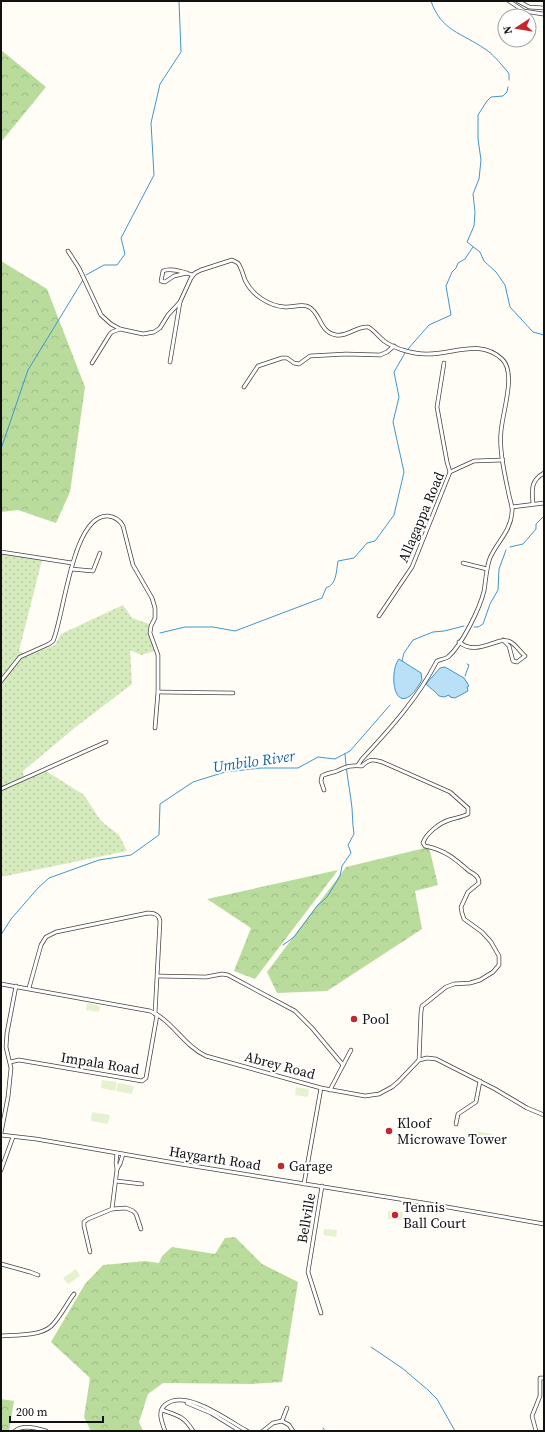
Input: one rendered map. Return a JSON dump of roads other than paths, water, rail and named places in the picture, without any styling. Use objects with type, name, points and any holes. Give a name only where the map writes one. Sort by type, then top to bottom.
[{"type":"street","points":[[509,1],[524,11],[544,14]]},
{"type":"street","points":[[518,1],[529,7],[544,8]]},
{"type":"street","points":[[68,251],[79,268],[101,315],[111,324],[120,329],[143,334],[154,332],[160,328],[168,315],[180,302]]},
{"type":"street","points":[[187,273],[174,276],[165,282],[161,282],[163,271],[167,269],[194,274],[224,262],[234,261],[240,266],[250,289],[261,299],[283,307],[308,306],[313,310],[324,328],[330,334],[341,336],[362,327],[370,327],[383,340],[394,346],[413,352],[428,354],[477,348],[493,353],[503,360],[507,367],[509,376],[500,437],[512,507],[511,519],[508,528],[492,554],[487,569],[480,603],[460,642],[448,656],[437,661],[430,676],[399,719],[358,765]]},
{"type":"street","points":[[170,362],[180,302],[187,284],[194,274]]},
{"type":"street","points":[[92,363],[110,334],[120,329]]},
{"type":"street","points":[[244,387],[258,367],[283,358],[287,358],[293,363],[299,364],[310,356],[346,354],[380,355],[387,352],[394,346]]},
{"type":"street","points":[[444,363],[437,407],[450,472]]},
{"type":"street","name":"Allagappa Road","points":[[379,616],[412,567],[450,472],[472,462],[503,460]]},
{"type":"street","points":[[533,504],[532,490],[534,482],[538,476],[544,473]]},
{"type":"street","points":[[512,507],[544,503]]},
{"type":"street","points":[[1,681],[20,657],[53,641],[72,563],[87,529],[93,522],[103,517],[108,516],[118,519],[122,523],[133,564],[152,598],[155,608],[155,618],[151,626],[150,633],[158,652],[158,692],[155,728]]},
{"type":"street","points":[[1,552],[72,563]]},
{"type":"street","points":[[71,568],[93,571],[100,553]]},
{"type":"street","points":[[463,564],[487,569]]},
{"type":"street","points":[[460,642],[469,648],[478,648],[503,640],[509,640],[524,656],[517,662],[514,661],[509,646],[503,640]]},
{"type":"street","points":[[158,692],[233,693]]},
{"type":"street","points":[[1,789],[106,742]]},
{"type":"street","points":[[324,790],[321,781],[324,774],[337,771],[342,768],[358,765],[362,766],[371,759],[382,762],[447,791],[468,807],[468,814],[446,822],[430,833],[423,842],[424,846],[438,849],[454,858],[479,880],[478,884],[468,892],[461,907],[464,919],[482,932],[491,942],[500,956],[499,965],[480,980],[470,983],[450,985],[423,1005],[421,1012],[419,1060],[427,1058],[438,1060],[480,1081],[527,1108],[544,1115]]},
{"type":"street","name":"Impala Road","points":[[10,1062],[19,1060],[142,1081],[146,1078],[156,1014],[160,921],[157,915],[151,913],[64,930],[48,936],[41,944],[29,988]]},
{"type":"street","points":[[158,976],[191,977],[222,974],[228,975],[296,1012],[343,1065]]},
{"type":"street","name":"Abrey Road","points":[[1,984],[150,1011],[156,1014],[196,1050],[204,1055],[321,1088],[359,1096],[372,1096],[380,1094],[398,1082],[419,1060]]},
{"type":"street","points":[[1,1134],[8,1097],[11,1068],[7,1056],[6,1042],[16,986]]},
{"type":"street","points":[[330,1090],[351,1050]]},
{"type":"street","points":[[456,1124],[458,1114],[474,1105],[476,1102],[480,1081]]},
{"type":"street","points":[[304,1184],[321,1088]]},
{"type":"street","name":"Haygarth Road","points":[[1,1134],[544,1224]]},
{"type":"street","points":[[1,1170],[13,1137]]},
{"type":"street","points":[[112,1209],[116,1181],[117,1153]]},
{"type":"street","points":[[117,1169],[123,1154]]},
{"type":"street","points":[[116,1181],[142,1184]]},
{"type":"street","name":"Bellville","points":[[321,1313],[308,1275],[322,1186]]},
{"type":"street","points":[[90,1252],[84,1226],[84,1222],[88,1219],[112,1209],[126,1208],[133,1210],[141,1229]]},
{"type":"street","points":[[1,1264],[38,1275]]},
{"type":"street","points":[[1,1336],[35,1333],[47,1330],[53,1325],[74,1294]]},
{"type":"street","points":[[536,1431],[532,1416],[540,1396],[540,1378],[544,1378]]},
{"type":"street","points":[[179,1400],[211,1413],[240,1431]]},
{"type":"street","points":[[165,1431],[161,1420],[162,1410],[169,1402],[179,1400],[196,1403],[213,1410],[247,1431]]},
{"type":"street","points":[[282,1421],[287,1408]]},
{"type":"street","points":[[162,1410],[182,1417],[193,1431]]},
{"type":"street","points":[[263,1431],[273,1423],[282,1421],[289,1425],[294,1431]]},
{"type":"street","points":[[15,1431],[24,1427],[46,1431]]},
{"type":"water","points":[[399,659],[421,673],[422,680],[412,694],[404,699],[399,697],[394,686],[394,671]]},
{"type":"water","points":[[445,667],[464,678],[469,686],[467,687],[468,691],[455,698],[450,697],[449,695],[444,697],[439,696],[426,684],[440,668]]},
{"type":"waterway","points":[[86,275],[104,265],[117,265],[125,254],[121,238],[154,175],[151,123],[160,84],[181,52],[179,1]]},
{"type":"waterway","name":"Umbilo River","points":[[431,1],[440,19],[453,30],[491,53],[507,71],[509,74],[509,80]]},
{"type":"waterway","name":"Umbilo River","points":[[508,87],[507,92],[503,96],[491,97],[478,115],[478,139],[481,160],[479,179],[473,194],[475,212],[474,226],[467,242],[480,252],[484,261],[496,272],[505,285],[510,307],[533,332],[544,335]]},
{"type":"waterway","points":[[408,349],[429,325],[451,315],[446,286],[458,263],[465,259],[473,247]]},
{"type":"waterway","points":[[1,449],[28,370],[83,280]]},
{"type":"waterway","points":[[160,633],[185,627],[213,627],[235,631],[322,598],[326,588],[334,581],[338,561],[354,558],[367,543],[375,541],[394,515],[404,472],[393,422],[399,397],[394,372],[405,353]]},
{"type":"waterway","name":"Umbilo River","points":[[510,547],[523,544],[536,529],[536,524],[544,516]]},
{"type":"waterway","name":"Umbilo River","points":[[474,627],[478,627],[483,624],[490,604],[498,590],[499,569],[506,550]]},
{"type":"waterway","name":"Umbilo River","points":[[402,661],[404,653],[413,640],[433,632],[464,626]]},
{"type":"waterway","name":"Umbilo River","points":[[465,676],[469,665],[467,664]]},
{"type":"waterway","name":"Umbilo River","points":[[1,935],[11,919],[38,888],[49,878],[99,860],[131,855],[159,835],[160,804],[193,782],[225,772],[261,768],[298,768],[318,757],[335,759],[350,751],[390,705]]},
{"type":"waterway","points":[[283,945],[294,937],[317,906],[327,897],[340,876],[342,866],[351,853],[348,845],[354,834],[352,804],[345,754]]},
{"type":"waterway","points":[[371,1347],[402,1368],[428,1390],[437,1399],[455,1431]]},
{"type":"place","name":"Pool","points":[[354,1019]]},
{"type":"place","name":"Kloof Microwave Tower","points":[[389,1131]]},
{"type":"place","name":"Garage","points":[[281,1166]]},
{"type":"place","name":"Tennis Ball Court","points":[[395,1215]]}]
